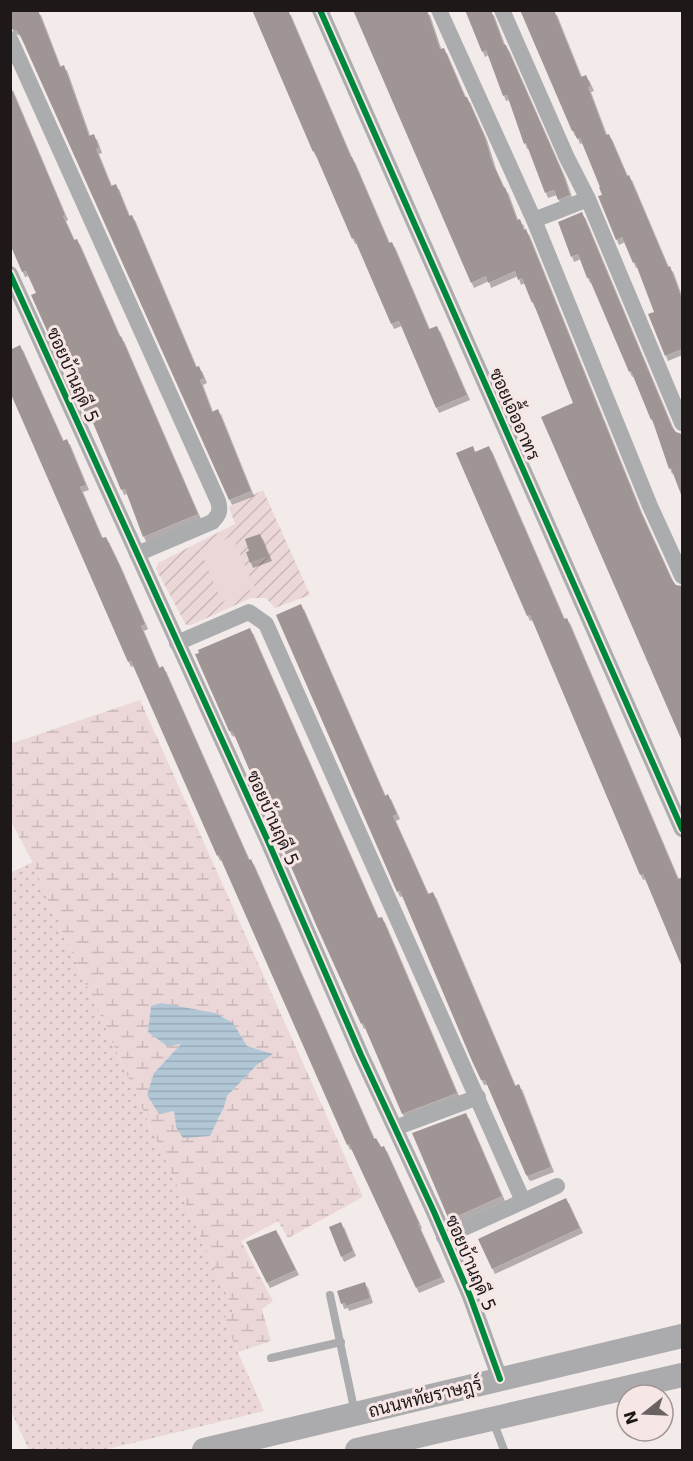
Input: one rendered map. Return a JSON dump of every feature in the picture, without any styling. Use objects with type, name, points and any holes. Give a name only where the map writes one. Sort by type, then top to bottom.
[{"type":"main road","name":"ถนนหทัยราษฎร์","points":[[204,1450],[682,1336]]},
{"type":"main road","name":"ถนนหทัยราษฎร์","points":[[357,1450],[682,1375]]},
{"type":"street","name":"ซอยเอื้ออาทร","points":[[320,10],[682,829]]},
{"type":"street","points":[[438,10],[534,220],[650,506],[682,576]]},
{"type":"street","points":[[502,10],[567,158],[588,199],[682,423]]},
{"type":"street","points":[[10,39],[220,508],[218,516],[212,522],[137,554]]},
{"type":"street","points":[[534,220],[588,199]]},
{"type":"street","name":"ซอยบ้านฤดี 5","points":[[10,274],[444,1237],[470,1296],[500,1378]]},
{"type":"street","points":[[177,642],[249,612],[266,624],[523,1201]]},
{"type":"street","points":[[395,1128],[478,1097]]},
{"type":"street","points":[[444,1237],[556,1185]]},
{"type":"lane","points":[[330,1295],[355,1414]]},
{"type":"lane","points":[[271,1358],[341,1342]]},
{"type":"lane","points":[[492,1418],[504,1450]]},
{"type":"green space","points":[[263,490],[310,595],[275,608],[266,598],[251,598],[191,625],[186,625],[156,569],[158,563],[235,524],[229,507]]},
{"type":"green space","points":[[232,536],[255,588],[222,602],[200,550]]},
{"type":"green space","points":[[140,700],[363,1197],[288,1238],[278,1221],[241,1241],[273,1301],[262,1309],[271,1341],[238,1352],[223,1319],[234,1311],[33,863],[11,821],[10,744]],"holes":[[[189,1010],[225,1018],[247,1046],[272,1054],[257,1065],[227,1096],[219,1120],[176,1127],[174,1111],[154,1073],[182,1043]]]},
{"type":"green space","points":[[33,862],[47,898],[234,1311],[223,1319],[264,1411],[104,1450],[29,1450],[10,1409],[10,873]]},
{"type":"water","points":[[161,1003],[215,1013],[233,1023],[247,1046],[273,1054],[257,1065],[227,1096],[210,1136],[183,1138],[176,1127],[174,1111],[159,1114],[147,1095],[154,1073],[181,1044],[167,1046],[148,1032],[151,1006]]},
{"type":"building","points":[[10,10],[38,10],[60,67],[64,65],[89,136],[94,134],[99,148],[96,149],[111,186],[116,184],[129,216],[132,215],[196,367],[199,366],[204,378],[200,380],[212,412],[218,409],[251,491],[229,500],[20,35],[16,30],[10,29]]},
{"type":"building","points":[[252,10],[288,10],[389,243],[392,242],[429,329],[437,326],[467,395],[436,408],[399,321],[391,324]]},
{"type":"building","points":[[353,10],[427,10],[440,49],[444,48],[465,97],[467,97],[517,220],[520,219],[524,230],[526,229],[640,510],[672,580],[676,585],[682,586],[682,741],[541,417],[573,403],[533,302],[522,278],[518,280],[515,271],[488,283],[486,276],[471,283]]},
{"type":"building","points":[[465,10],[491,10],[504,45],[506,45],[563,174],[570,195],[558,200],[554,190],[545,193],[526,143],[524,144],[507,95],[503,96],[486,50],[482,52]]},
{"type":"building","points":[[520,10],[554,10],[581,77],[586,75],[591,86],[588,87],[606,135],[609,134],[627,176],[629,175],[668,267],[670,266],[682,299],[682,349],[665,356],[648,314],[654,312],[635,262],[633,263],[622,237],[616,240],[598,196],[602,195],[600,187],[580,138],[577,139],[572,131]]},
{"type":"building","points":[[10,85],[65,215],[63,216],[74,240],[77,239],[121,336],[198,514],[143,537],[125,489],[121,490],[91,418],[88,419],[82,406],[87,404],[52,331],[48,333],[31,295],[36,293],[26,271],[22,272],[10,244]]},
{"type":"building","points":[[582,212],[672,427],[676,432],[682,434],[682,497],[631,371],[629,372],[578,254],[571,257],[558,222]]},
{"type":"building","points":[[20,345],[63,441],[67,439],[86,485],[80,487],[102,538],[106,537],[119,564],[145,624],[141,626],[159,668],[163,666],[374,1139],[376,1138],[381,1147],[384,1146],[442,1277],[416,1288],[349,1144],[347,1145],[131,661],[128,662],[10,392],[10,350]]},
{"type":"building","points":[[473,446],[475,452],[489,446],[564,619],[567,618],[678,879],[682,877],[682,967],[643,874],[640,875],[530,615],[527,616],[456,453]]},
{"type":"building","points":[[260,534],[269,556],[250,563],[245,539]]},
{"type":"building","points":[[301,604],[385,796],[388,794],[397,814],[393,816],[428,894],[433,892],[515,1086],[519,1084],[551,1167],[526,1175],[485,1080],[481,1080],[472,1061],[400,891],[397,892],[276,615]]},
{"type":"building","points":[[250,628],[378,918],[382,917],[457,1093],[402,1114],[363,1023],[361,1024],[317,927],[233,732],[229,731],[195,654],[199,653],[198,650]]},
{"type":"building","points":[[466,1113],[502,1196],[449,1220],[412,1133]]},
{"type":"building","points":[[566,1198],[580,1228],[492,1269],[478,1239]]},
{"type":"building","points":[[341,1222],[353,1251],[341,1257],[329,1227]]},
{"type":"building","points":[[276,1230],[296,1270],[267,1283],[246,1242]]},
{"type":"building","points":[[365,1282],[370,1298],[346,1306],[345,1303],[341,1304],[337,1291]]},
{"type":"cycle path","points":[[320,10],[682,829]]},
{"type":"cycle path","points":[[10,274],[267,839],[361,1055],[434,1212],[470,1296],[500,1379]]}]
